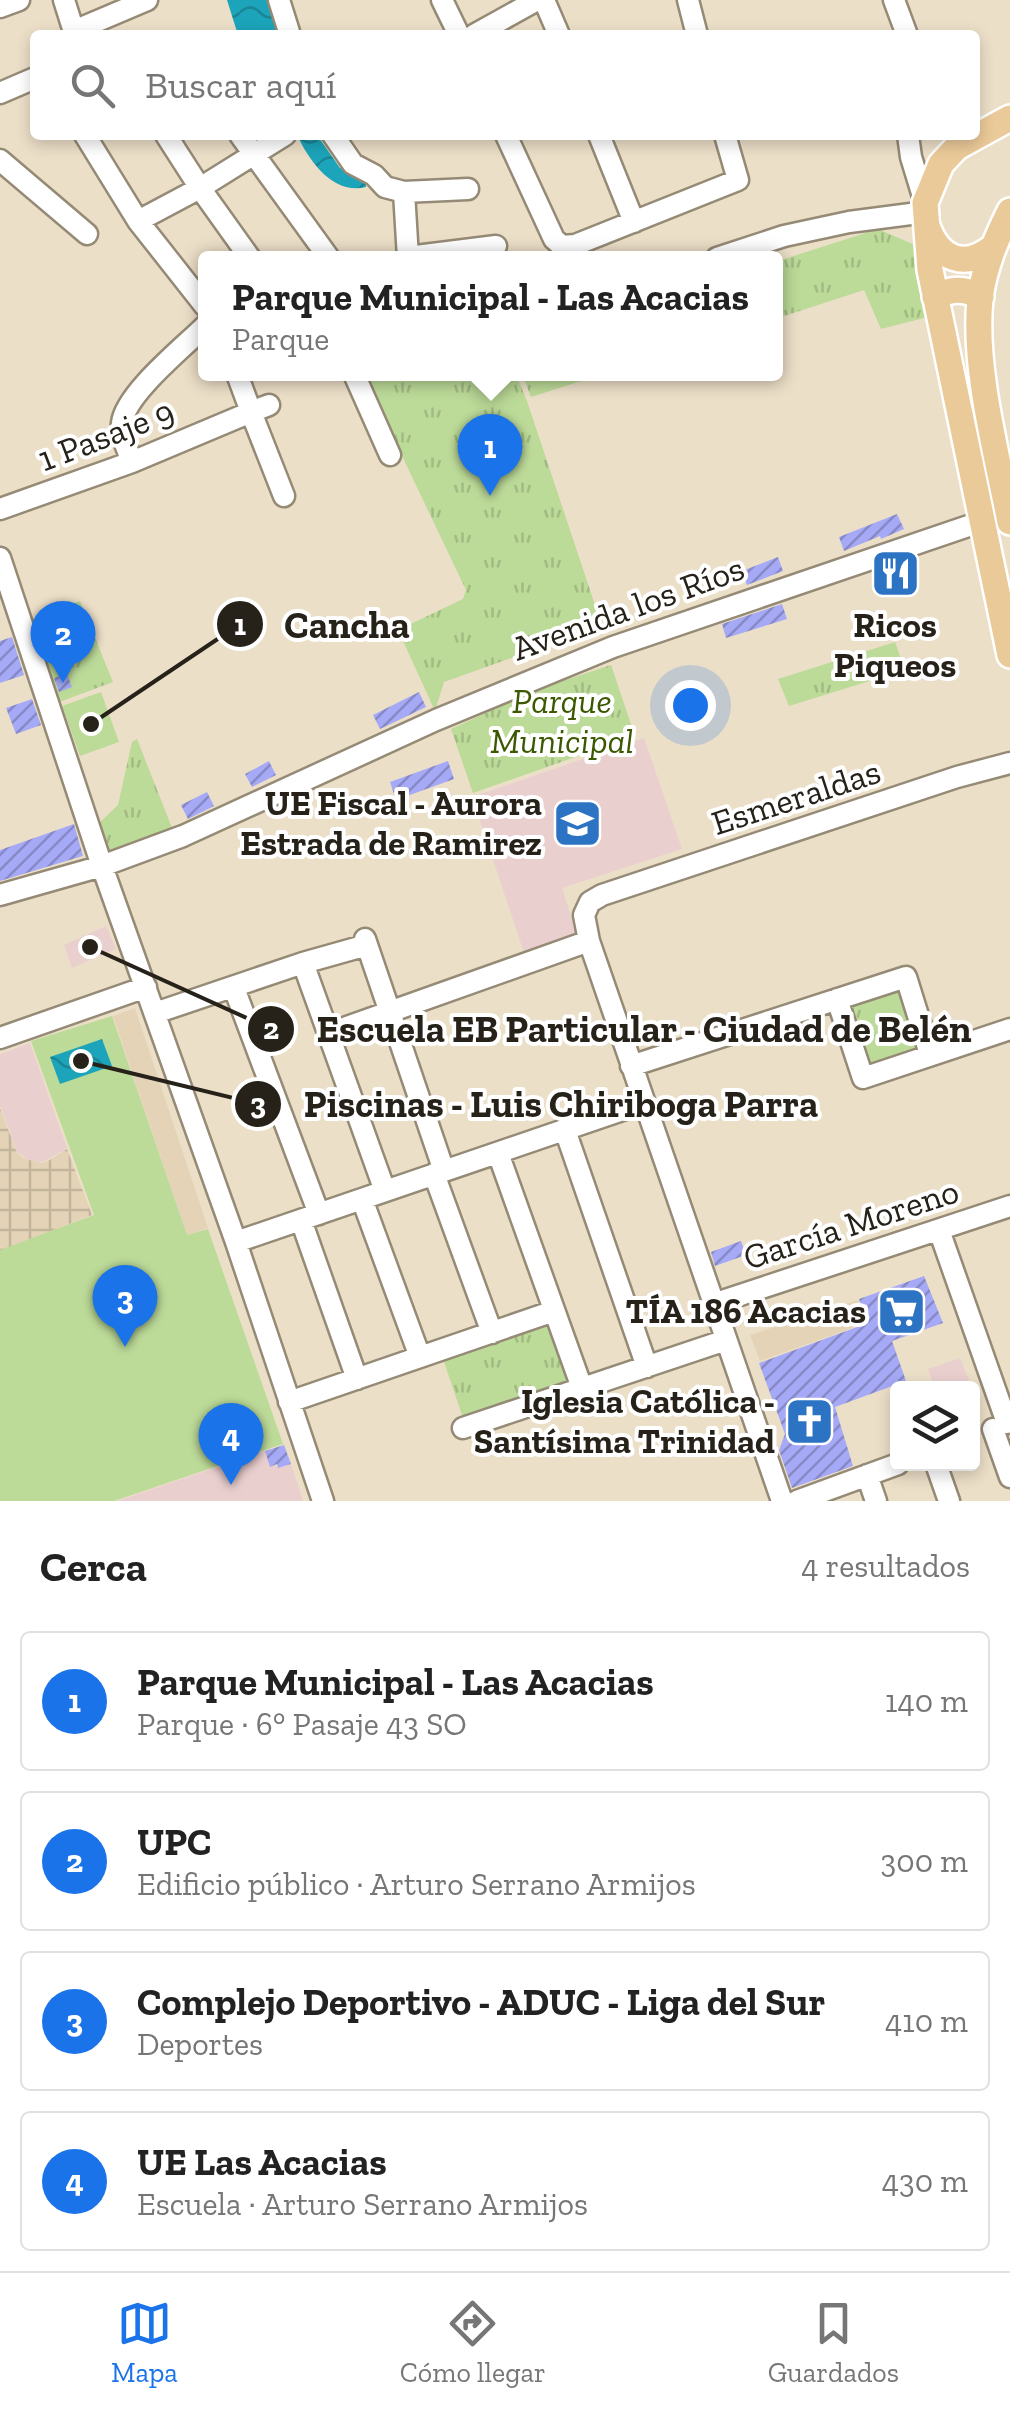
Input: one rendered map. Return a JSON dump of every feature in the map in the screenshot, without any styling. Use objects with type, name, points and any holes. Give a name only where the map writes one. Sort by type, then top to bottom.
[{"type":"main road","points":[[980,134],[1010,118]]},
{"type":"main road","points":[[970,140],[941,164],[925,212],[935,297],[1010,656]]},
{"type":"main road","points":[[1010,211],[992,246],[980,297],[979,332],[982,374],[1010,514]]},
{"type":"main road","points":[[925,212],[939,249],[952,257],[966,260],[981,256],[992,246]]},
{"type":"main road","points":[[935,297],[958,289],[980,297]]},
{"type":"main road","name":"Avenida los Ríos","points":[[983,521],[1010,514]]},
{"type":"street","points":[[0,7],[19,0]]},
{"type":"street","points":[[64,0],[73,30]]},
{"type":"street","points":[[81,30],[147,0]]},
{"type":"street","points":[[279,0],[288,30]]},
{"type":"street","points":[[442,0],[457,30]]},
{"type":"street","points":[[483,30],[536,0]]},
{"type":"street","points":[[544,0],[556,30]]},
{"type":"street","points":[[688,0],[696,30]]},
{"type":"street","points":[[894,0],[905,30]]},
{"type":"street","points":[[0,93],[30,80]]},
{"type":"street","points":[[88,140],[138,220],[198,297]]},
{"type":"street","points":[[169,140],[245,251]]},
{"type":"street","points":[[243,140],[324,251]]},
{"type":"street","points":[[138,220],[200,188],[277,140]]},
{"type":"street","points":[[336,140],[353,164],[374,175],[385,187],[404,192],[468,189]]},
{"type":"street","points":[[508,140],[554,239],[562,246],[575,245],[738,180],[726,140]]},
{"type":"street","points":[[601,140],[634,222]]},
{"type":"street","points":[[738,251],[784,236],[850,222],[925,212],[909,140]]},
{"type":"street","points":[[0,160],[87,234]]},
{"type":"street","points":[[404,192],[408,251]]},
{"type":"street","points":[[459,251],[496,246]]},
{"type":"street","points":[[132,462],[122,423],[132,398],[198,333]]},
{"type":"street","points":[[242,381],[260,409],[284,496]]},
{"type":"street","points":[[357,381],[390,455]]},
{"type":"street","name":"1 Pasaje 9","points":[[0,508],[132,462],[260,409]]},
{"type":"street","name":"Avenida los Ríos","points":[[0,895],[102,866],[183,836],[436,720],[613,647],[983,521]]},
{"type":"street","points":[[0,558],[9,616],[156,1014],[322,1501]]},
{"type":"street","name":"Esmeraldas","points":[[589,941],[584,915],[590,902],[602,895],[1010,762]]},
{"type":"street","points":[[330,1033],[589,941],[782,1501]]},
{"type":"street","points":[[156,1014],[366,942],[492,1333]]},
{"type":"street","points":[[303,962],[385,1191]]},
{"type":"street","points":[[631,1066],[906,977],[930,1054]]},
{"type":"street","points":[[0,1038],[146,987]]},
{"type":"street","points":[[234,988],[310,1217],[356,1379]]},
{"type":"street","points":[[837,999],[863,1078],[1010,1029]]},
{"type":"street","points":[[236,1242],[643,1103]]},
{"type":"street","points":[[565,1130],[646,1366]]},
{"type":"street","points":[[498,1153],[582,1388]]},
{"type":"street","points":[[362,1199],[420,1358]]},
{"type":"street","name":"García Moreno","points":[[713,1304],[1010,1206]]},
{"type":"street","points":[[939,1230],[1004,1424],[1010,1477]]},
{"type":"street","points":[[289,1402],[554,1311]]},
{"type":"street","points":[[463,1428],[726,1340]]},
{"type":"street","points":[[980,1433],[1004,1424]]},
{"type":"street","points":[[801,1500],[890,1467]]},
{"type":"street","points":[[938,1471],[948,1501]]},
{"type":"street","points":[[867,1475],[876,1501]]},
{"type":"shaded area","name":"UE Fiscal - Aurora Estrada de Ramirez","points":[[644,738],[682,849],[562,888],[579,941],[526,959],[472,797]]},
{"type":"shaded area","points":[[106,926],[116,949],[72,968],[64,945]]},
{"type":"shaded area","points":[[135,1008],[208,1228],[187,1235],[113,1016]]},
{"type":"shaded area","points":[[30,1043],[67,1148],[40,1162],[17,1152],[0,1105],[0,1054]]},
{"type":"shaded area","points":[[0,1108],[17,1153],[23,1158],[41,1163],[67,1149],[92,1215],[0,1251]]},
{"type":"shaded area","points":[[858,1300],[866,1323],[760,1361],[750,1335]]},
{"type":"shaded area","points":[[960,1358],[969,1381],[932,1381],[928,1369]]},
{"type":"shaded area","points":[[265,1451],[270,1467],[291,1464],[303,1501],[117,1501]]},
{"type":"green space","points":[[878,229],[915,245],[932,316],[881,329],[864,290],[783,316],[783,259]]},
{"type":"green space","points":[[366,381],[519,381],[602,626],[444,682],[435,711],[398,630],[463,599],[466,590]]},
{"type":"green space","points":[[525,381],[581,381],[531,397]]},
{"type":"green space","points":[[80,601],[113,682],[54,704],[25,622]]},
{"type":"green space","points":[[895,642],[905,670],[789,706],[778,679]]},
{"type":"green space","name":"Parque Municipal","points":[[611,665],[635,736],[473,793],[451,729],[541,688]]},
{"type":"green space","points":[[101,692],[119,742],[80,756],[62,706]]},
{"type":"green space","points":[[137,739],[174,833],[108,859],[98,824],[118,805],[132,742]]},
{"type":"green space","points":[[901,983],[924,1051],[866,1071],[842,1002]]},
{"type":"green space","points":[[112,1016],[187,1235],[208,1229],[283,1444],[114,1501],[0,1501],[0,1250],[94,1215],[31,1041]]},
{"type":"green space","points":[[552,1315],[578,1386],[465,1424],[441,1353]]},
{"type":"water","points":[[227,0],[269,0],[277,30],[236,30]]},
{"type":"water","points":[[300,140],[320,140],[340,168],[365,177],[366,187],[343,186],[333,181]]},
{"type":"water","points":[[102,1039],[112,1066],[60,1084],[50,1057]]},
{"type":"building","points":[[897,514],[904,529],[844,551],[839,537]]},
{"type":"building","points":[[778,557],[783,571],[747,585],[742,571]]},
{"type":"building","points":[[910,561],[916,575],[894,584],[888,569]]},
{"type":"building","points":[[782,604],[787,619],[726,638],[722,624]]},
{"type":"building","points":[[12,637],[24,675],[0,683],[0,641]]},
{"type":"building","points":[[67,674],[72,687],[59,692],[54,678]]},
{"type":"building","points":[[419,692],[426,707],[380,729],[373,715]]},
{"type":"building","points":[[32,699],[41,725],[16,734],[6,708]]},
{"type":"building","points":[[269,761],[276,775],[252,787],[245,774]]},
{"type":"building","points":[[448,761],[454,779],[396,800],[390,782]]},
{"type":"building","points":[[207,792],[214,806],[188,819],[181,805]]},
{"type":"building","points":[[74,824],[83,856],[0,881],[0,850]]},
{"type":"building","points":[[741,1241],[746,1255],[715,1266],[711,1252]]},
{"type":"building","name":"Iglesia Católica - Santísima Trinidad","points":[[924,1276],[943,1323],[892,1341],[906,1381],[890,1381],[890,1387],[835,1407],[853,1466],[792,1488],[779,1450],[785,1434],[759,1363],[868,1323],[859,1299]]},
{"type":"building","points":[[284,1445],[291,1464],[270,1467],[265,1451]]},
{"type":"place","name":"Parque Municipal - Las Acacias","points":[[490,496]]},
{"type":"place","name":"Ricos Piqueos","points":[[895,573]]},
{"type":"place","name":"UPC","points":[[63,683]]},
{"type":"place","name":"Cancha","points":[[91,724]]},
{"type":"place","name":"UE Fiscal - Aurora Estrada de Ramirez","points":[[577,823]]},
{"type":"place","name":"Escuela EB Particular - Ciudad de Belén","points":[[90,947]]},
{"type":"place","name":"Piscinas - Luis Chiriboga Parra","points":[[81,1061]]},
{"type":"place","name":"TÍA 186 Acacias","points":[[901,1311]]},
{"type":"place","name":"Complejo Deportivo - ADUC - Liga del Sur","points":[[125,1347]]},
{"type":"place","name":"Iglesia Católica - Santísima Trinidad","points":[[810,1421]]},
{"type":"place","name":"UE Las Acacias","points":[[231,1485]]}]
